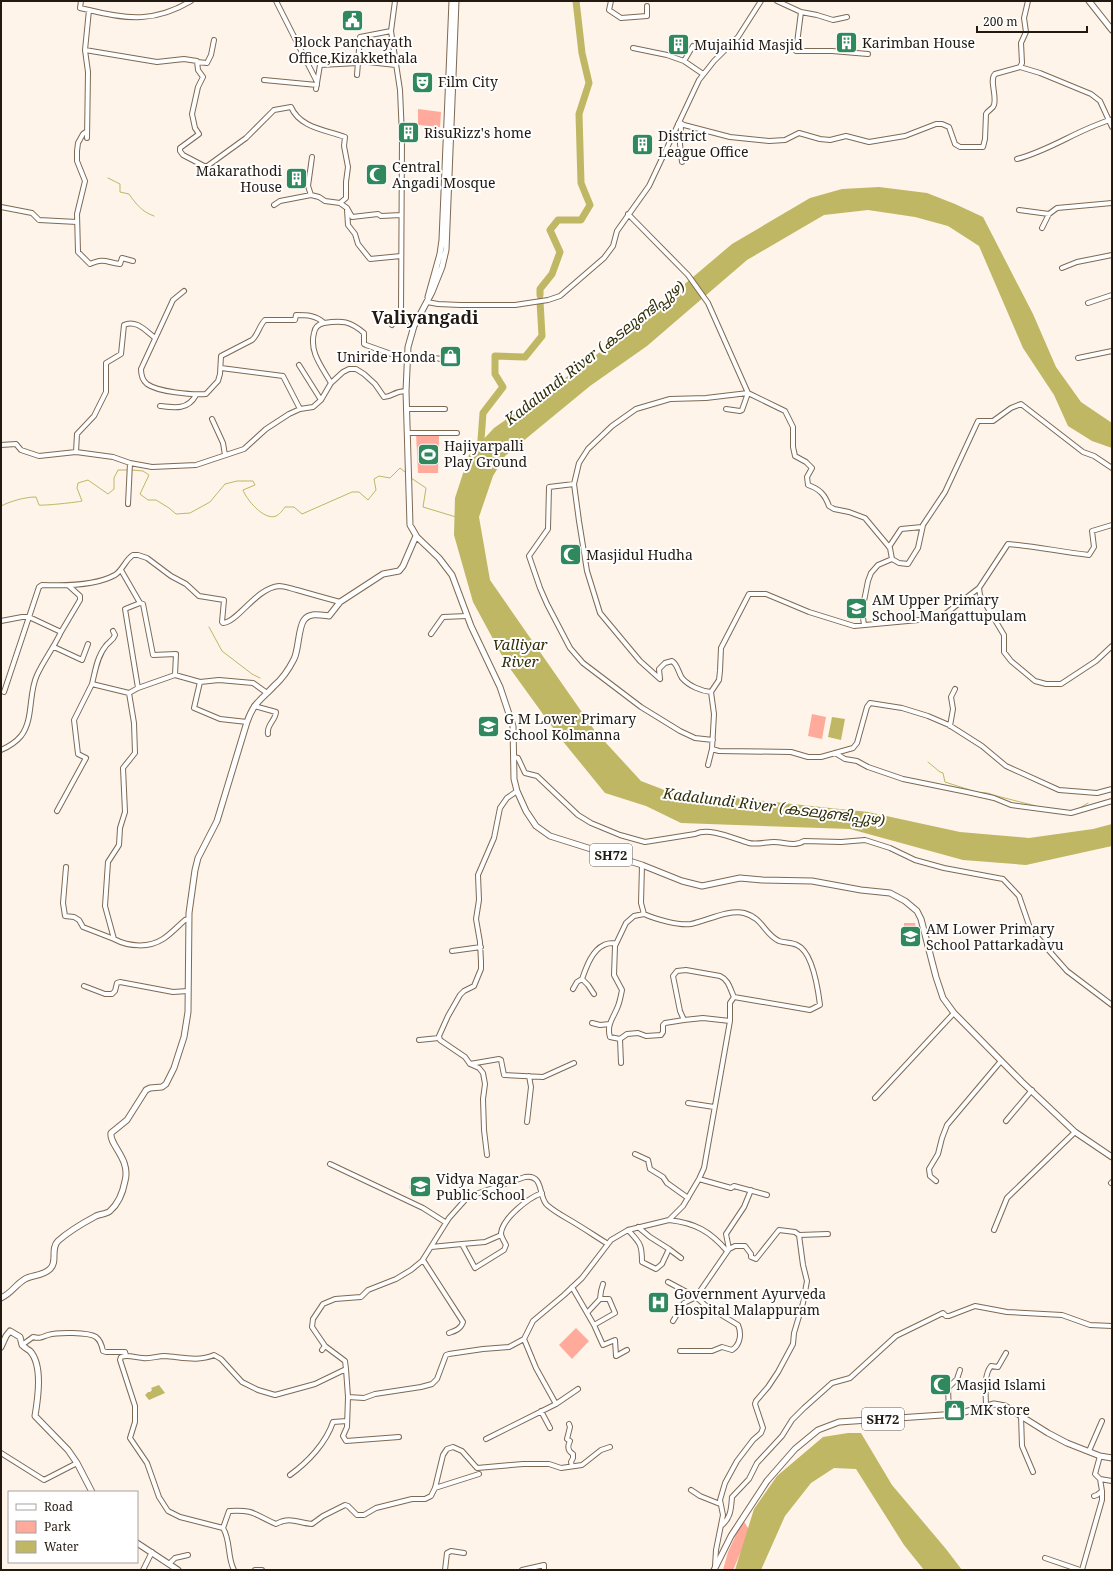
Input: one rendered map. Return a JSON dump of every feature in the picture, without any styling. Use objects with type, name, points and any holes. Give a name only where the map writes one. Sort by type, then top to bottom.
[{"type":"main road","name":"SH72","points":[[426,302],[440,254],[442,240],[452,1]]},
{"type":"main road","name":"SH72","points":[[456,1],[446,250],[442,267],[432,292],[414,326],[410,338],[408,358],[406,409],[410,525],[416,536],[439,558],[452,575],[467,616],[500,687],[513,726],[514,779],[517,791],[526,811],[536,826],[550,836],[642,865],[682,882],[702,886],[723,883],[740,878],[812,881],[834,886],[890,893],[905,900],[917,911],[921,919],[936,977],[944,998],[954,1013],[1001,1061],[1075,1132],[1112,1157]]},
{"type":"main road","points":[[1089,1],[1112,30]]},
{"type":"main road","points":[[1,1298],[9,1294],[25,1279],[49,1271],[54,1264],[55,1245],[60,1240],[87,1221],[110,1211],[117,1204],[125,1184],[126,1170],[121,1155],[111,1139],[111,1134],[127,1120],[146,1090],[164,1086],[170,1078],[177,1062],[185,1032],[188,1012],[190,901],[197,862],[216,821],[247,722],[254,706],[281,679],[295,658],[303,621],[309,616],[316,614],[329,616],[340,602],[382,574],[399,571],[403,566],[416,536]]},
{"type":"main road","points":[[1,1347],[10,1331],[20,1337],[22,1345],[30,1351],[36,1362],[39,1385],[35,1416],[57,1437],[77,1463],[91,1491]]},
{"type":"main road","name":"SH72","points":[[714,1569],[731,1536],[767,1481],[795,1449],[818,1430],[839,1422],[957,1414],[994,1404],[1005,1406],[1067,1443],[1100,1456],[1112,1458]]},
{"type":"main road","points":[[138,1544],[170,1563],[178,1570]]},
{"type":"street","points":[[81,1],[80,8],[123,17],[146,17],[166,14],[191,1]]},
{"type":"street","points":[[276,1],[317,85]]},
{"type":"street","points":[[392,325],[401,311],[402,136],[400,90],[391,30],[395,1]]},
{"type":"street","points":[[610,1],[609,10],[621,18],[647,16],[647,6]]},
{"type":"street","points":[[426,302],[460,306],[515,305],[548,300],[560,296],[604,258],[613,246],[617,231],[649,186],[699,80],[714,61],[738,37],[761,1]]},
{"type":"street","points":[[777,1],[800,12],[833,20],[847,17]]},
{"type":"street","points":[[1020,67],[1022,63],[1021,43],[1026,32],[1024,18],[1028,1]]},
{"type":"street","points":[[88,138],[88,72],[85,50],[89,10]]},
{"type":"street","points":[[800,12],[796,51],[832,51],[868,54]]},
{"type":"street","points":[[357,75],[360,37],[391,30]]},
{"type":"street","points":[[85,50],[157,62],[184,59],[207,63],[211,55],[214,40]]},
{"type":"street","points":[[684,61],[693,46]]},
{"type":"street","points":[[633,48],[667,55],[684,61],[704,74]]},
{"type":"street","points":[[197,62],[198,70],[203,77],[198,87],[192,114],[199,134],[180,148],[183,155],[206,167],[246,138],[274,110],[285,107],[291,108],[294,114],[303,122],[321,130],[345,137],[344,146],[348,167],[346,198],[340,203]]},
{"type":"street","points":[[308,64],[320,65],[358,62],[396,65]]},
{"type":"street","points":[[317,85],[320,65]]},
{"type":"street","points":[[679,123],[730,137],[769,141],[785,140],[799,133],[820,139],[830,140],[846,136],[869,142],[905,136],[925,127],[942,124],[949,127],[955,144],[960,147],[983,147],[985,139],[986,114],[995,104],[995,91],[992,79],[993,76],[995,74],[1020,67],[1040,73],[1091,94],[1100,101],[1112,127]]},
{"type":"street","points":[[264,80],[317,85]]},
{"type":"street","points":[[1017,159],[1043,151],[1084,130],[1110,120]]},
{"type":"street","points":[[679,123],[681,127],[680,144],[682,162]]},
{"type":"street","points":[[87,131],[83,134],[78,143],[77,151],[77,161],[85,181],[77,214],[78,252],[90,264],[98,260],[120,264],[122,258],[133,261]]},
{"type":"street","points":[[311,195],[308,186],[312,157]]},
{"type":"street","points":[[274,205],[280,201],[311,195],[319,197],[325,201],[340,203],[348,208],[352,218],[378,214],[380,216],[401,215]]},
{"type":"street","points":[[1042,228],[1049,214],[1058,208],[1112,203]]},
{"type":"street","points":[[1,207],[32,213],[39,220],[77,222]]},
{"type":"street","points":[[348,208],[348,225],[355,234],[358,244],[370,259],[401,256]]},
{"type":"street","points":[[1019,210],[1049,214]]},
{"type":"street","points":[[628,214],[689,276],[705,299],[748,392],[742,410],[726,409]]},
{"type":"street","points":[[1062,268],[1077,262],[1112,255]]},
{"type":"street","points":[[184,291],[173,300],[142,369],[143,380],[148,385],[196,395],[206,394],[218,381],[221,368],[221,356],[256,337],[262,322],[265,320],[295,320],[296,315],[307,315],[319,318],[324,322]]},
{"type":"street","points":[[1088,303],[1112,295]]},
{"type":"street","points":[[401,311],[414,326]]},
{"type":"street","points":[[331,383],[317,359],[311,342],[315,329],[319,324],[324,322],[348,322],[364,333],[364,344],[366,345],[408,358],[442,360]]},
{"type":"street","points":[[76,452],[77,434],[94,416],[106,392],[106,363],[121,354],[124,325],[126,323],[137,324],[155,338]]},
{"type":"street","points":[[1078,358],[1112,351]]},
{"type":"street","points":[[299,365],[321,400]]},
{"type":"street","points":[[221,368],[283,376],[300,409]]},
{"type":"street","points":[[1,445],[16,444],[21,450],[39,456],[76,452],[113,457],[129,465],[152,467],[196,465],[244,449],[266,429],[289,414],[300,409],[312,407],[321,400],[331,383],[343,372],[353,369],[364,374],[375,384],[384,397],[389,397],[397,392],[406,392]]},
{"type":"street","points":[[711,692],[698,689],[683,678],[676,663],[672,661],[664,663],[658,669],[660,679],[640,661],[600,613],[587,571],[578,521],[574,484],[580,463],[588,450],[612,426],[636,409],[670,399],[706,398],[748,392],[785,411],[793,427],[793,447],[795,456],[806,462],[812,468],[807,477],[808,485],[815,487],[825,495],[829,506],[834,509],[849,512],[865,518],[889,547],[892,559],[899,563],[908,564],[918,548],[922,527],[945,492],[978,421],[993,421],[1011,408],[1021,404],[1083,452],[1094,456],[1112,468]]},
{"type":"street","points":[[160,406],[177,408],[186,406],[196,395]]},
{"type":"street","points":[[406,409],[445,409]]},
{"type":"street","points":[[212,419],[223,443],[225,455]]},
{"type":"street","points":[[407,433],[457,433]]},
{"type":"street","points":[[128,504],[129,465]]},
{"type":"street","points":[[574,484],[548,487],[548,529],[529,556],[540,588],[570,648],[583,663],[641,707],[688,735],[713,740]]},
{"type":"street","points":[[708,765],[713,740],[714,714],[711,692],[719,680],[721,648],[749,594],[766,594],[832,620],[854,626],[940,618],[979,588],[1008,544],[1034,546],[1063,552],[1089,555],[1094,547],[1092,531],[1112,525]]},
{"type":"street","points":[[889,547],[901,529],[922,527]]},
{"type":"street","points":[[4,692],[39,587],[42,585],[69,586],[103,579],[114,575],[121,570],[125,562],[133,555],[148,558],[171,576],[186,584],[197,594],[224,600],[223,623],[230,622],[247,605],[261,594],[278,586],[340,602]]},
{"type":"street","points":[[864,625],[862,611],[868,581],[878,565],[892,559]]},
{"type":"street","points":[[121,570],[140,603],[143,604],[153,655],[176,654],[175,675]]},
{"type":"street","points":[[1,750],[21,736],[30,712],[31,691],[37,675],[80,600],[80,596],[69,586]]},
{"type":"street","points":[[979,588],[980,595],[1004,635],[1004,652],[1011,661],[1035,681],[1046,684],[1061,684],[1096,661],[1112,646]]},
{"type":"street","points":[[138,688],[125,609],[140,603]]},
{"type":"street","points":[[431,634],[443,617],[467,616]]},
{"type":"street","points":[[1,621],[29,617],[61,632]]},
{"type":"street","points":[[57,811],[86,758],[78,754],[74,720],[92,684],[105,646],[114,640],[116,635],[113,631]]},
{"type":"street","points":[[54,647],[82,660],[88,644]]},
{"type":"street","points":[[92,684],[129,693],[138,688],[175,675],[200,682],[219,680],[253,683],[267,693]]},
{"type":"street","points":[[200,682],[194,708],[220,719],[247,722]]},
{"type":"street","points":[[950,726],[953,709],[952,697],[955,689]]},
{"type":"street","points":[[114,939],[106,906],[107,872],[108,862],[119,845],[120,828],[125,812],[123,768],[135,753],[135,734],[129,693]]},
{"type":"street","points":[[712,749],[719,751],[791,752],[808,757],[820,757],[853,748],[856,743],[867,707],[870,703],[902,708],[928,716],[950,726],[982,746],[1006,766],[1047,786],[1059,790],[1097,793],[1112,790]]},
{"type":"street","points":[[254,706],[276,712],[275,718],[268,726],[268,734]]},
{"type":"street","points":[[835,753],[846,759],[856,761],[891,775],[915,782],[994,798],[1011,805],[1071,812],[1112,801]]},
{"type":"street","points":[[514,757],[518,758],[525,773],[537,776],[578,815],[591,823],[620,835],[645,842],[695,834],[702,830],[751,844],[775,842],[799,844],[804,841],[841,842],[865,840],[890,848],[915,860],[944,868],[1003,879],[1019,896],[1030,928],[1067,972],[1112,1005]]},
{"type":"street","points":[[439,1038],[445,1022],[460,995],[464,991],[471,988],[476,982],[481,969],[481,947],[476,919],[479,900],[478,875],[494,838],[500,808],[506,798],[517,791]]},
{"type":"street","points":[[642,865],[641,903],[644,914]]},
{"type":"street","points":[[66,867],[63,903],[65,916],[74,916],[79,920],[83,927],[119,942],[137,946],[153,944],[164,938],[185,920],[189,919]]},
{"type":"street","points":[[730,1021],[703,1018],[684,1020],[665,1023],[663,1025],[663,1032],[661,1035],[646,1036],[638,1033],[627,1034],[620,1038],[610,1037],[608,1031],[618,1007],[622,990],[614,975],[616,943],[626,923],[634,916],[644,914],[656,920],[689,924],[730,913],[743,913],[757,919],[771,936],[780,941],[797,945],[803,949],[815,973],[820,1005],[810,1010],[734,997]]},
{"type":"street","points":[[574,989],[577,982],[582,979],[596,951],[604,944],[616,943]]},
{"type":"street","points":[[452,951],[481,947]]},
{"type":"street","points":[[684,1020],[680,1011],[673,980],[673,976],[677,971],[686,970],[712,974],[725,978],[734,997]]},
{"type":"street","points":[[582,979],[588,984],[594,994]]},
{"type":"street","points":[[84,986],[105,994],[112,994],[115,991],[117,983],[120,982],[173,992],[188,991]]},
{"type":"street","points":[[669,1220],[683,1206],[704,1168],[730,1021],[730,1003],[734,997]]},
{"type":"street","points":[[875,1098],[954,1013]]},
{"type":"street","points":[[592,1023],[600,1025],[610,1024]]},
{"type":"street","points":[[419,1040],[439,1038],[465,1057],[470,1064],[479,1068],[484,1073],[485,1084],[482,1099],[486,1154]]},
{"type":"street","points":[[620,1038],[621,1063]]},
{"type":"street","points":[[470,1064],[499,1059],[501,1060],[504,1076],[542,1077],[574,1064]]},
{"type":"street","points":[[936,1180],[930,1176],[929,1169],[938,1154],[947,1125],[1001,1061]]},
{"type":"street","points":[[527,1122],[531,1087],[529,1076]]},
{"type":"street","points":[[1006,1121],[1032,1090]]},
{"type":"street","points":[[688,1102],[714,1107]]},
{"type":"street","points":[[994,1230],[1007,1198],[1075,1132]]},
{"type":"street","points":[[635,1154],[648,1160],[650,1169],[663,1177],[667,1183],[688,1198]]},
{"type":"street","points":[[330,1164],[423,1208],[445,1222]]},
{"type":"street","points":[[399,1436],[346,1441],[343,1436],[347,1428],[348,1397],[345,1361],[324,1348],[312,1327],[313,1319],[324,1304],[336,1299],[361,1297],[368,1290],[391,1281],[411,1270],[423,1260],[445,1222],[469,1196],[522,1178],[528,1177],[536,1179],[541,1186],[544,1201],[552,1210],[608,1244]]},
{"type":"street","points":[[699,1179],[731,1188],[734,1186],[767,1195]]},
{"type":"street","points":[[728,1250],[726,1234],[744,1207],[750,1190]]},
{"type":"street","points":[[462,1244],[475,1268],[504,1250],[506,1245],[501,1235],[502,1230],[511,1214],[525,1203],[542,1193]]},
{"type":"street","points":[[348,1397],[364,1398],[375,1394],[422,1387],[432,1384],[437,1379],[446,1355],[483,1349],[509,1347],[524,1339],[533,1321],[572,1287],[593,1265],[614,1238],[638,1226],[669,1220],[686,1222],[702,1229],[728,1250]]},
{"type":"street","points":[[638,1226],[650,1237],[681,1258]]},
{"type":"street","points":[[628,1230],[640,1242],[642,1262],[656,1269],[662,1264],[669,1249]]},
{"type":"street","points":[[673,1321],[684,1303],[696,1298],[728,1250],[735,1246],[745,1246],[751,1254],[751,1257],[756,1259],[778,1230],[795,1232],[799,1235],[828,1234]]},
{"type":"street","points":[[431,1247],[485,1242],[501,1235]]},
{"type":"street","points":[[714,1569],[723,1515],[720,1504],[724,1483],[753,1440],[761,1432],[762,1428],[755,1404],[756,1401],[768,1388],[793,1344],[794,1333],[803,1303],[807,1281],[799,1235]]},
{"type":"street","points":[[423,1260],[463,1322],[462,1326],[457,1330],[449,1333]]},
{"type":"street","points":[[668,1282],[738,1325],[740,1335],[737,1346],[732,1350],[722,1348],[712,1351],[680,1351]]},
{"type":"street","points":[[587,1313],[600,1299],[603,1284]]},
{"type":"street","points":[[572,1287],[594,1325],[603,1345],[615,1340],[616,1356],[627,1350]]},
{"type":"street","points":[[594,1325],[615,1313],[609,1299],[600,1299]]},
{"type":"street","points":[[721,1526],[728,1520],[731,1512],[732,1497],[749,1479],[758,1463],[782,1436],[792,1420],[832,1383],[850,1378],[896,1336],[943,1313],[946,1316],[949,1316],[975,1306],[1007,1312],[1062,1315],[1090,1325],[1112,1326]]},
{"type":"street","points":[[22,1345],[33,1337],[39,1339],[49,1334],[89,1334],[96,1337],[101,1344],[103,1351],[106,1352],[125,1352],[126,1355],[143,1358],[164,1356],[192,1359],[214,1356],[221,1359],[242,1382],[258,1390],[275,1395],[315,1384],[346,1369]]},
{"type":"street","points":[[524,1339],[536,1368],[556,1404]]},
{"type":"street","points":[[986,1406],[985,1392],[988,1371],[991,1366],[998,1367],[1006,1353]]},
{"type":"street","points":[[126,1355],[120,1360],[136,1406],[135,1422],[130,1438],[147,1463],[159,1498],[172,1514],[223,1528]]},
{"type":"street","points":[[948,1414],[948,1388],[960,1370]]},
{"type":"street","points":[[486,1439],[556,1404],[578,1389]]},
{"type":"street","points":[[542,1411],[550,1428]]},
{"type":"street","points":[[1021,1416],[1022,1446],[1033,1472]]},
{"type":"street","points":[[290,1475],[297,1471],[324,1441],[333,1422],[347,1421]]},
{"type":"street","points":[[1089,1451],[1102,1421]]},
{"type":"street","points":[[569,1424],[570,1427],[567,1439],[570,1441],[568,1446],[569,1452],[573,1454],[571,1462],[572,1466]]},
{"type":"street","points":[[234,1570],[230,1560],[227,1537],[223,1528],[229,1511],[242,1510],[254,1512],[276,1524],[292,1519],[303,1524],[312,1524],[323,1516],[345,1505],[357,1515],[364,1515],[376,1508],[412,1499],[425,1499],[431,1496],[435,1488],[443,1455],[447,1449],[454,1447],[462,1451],[478,1468],[524,1464],[549,1464],[561,1468],[582,1465],[601,1450],[610,1447]]},
{"type":"street","points":[[1,1453],[44,1480],[77,1463]]},
{"type":"street","points":[[1100,1456],[1095,1474],[1100,1479],[1112,1481]]},
{"type":"street","points":[[435,1488],[479,1474]]},
{"type":"street","points":[[1045,1558],[1081,1570],[1102,1500],[1100,1479]]},
{"type":"street","points":[[691,1490],[700,1496],[720,1504]]},
{"type":"street","points":[[1094,1496],[1102,1491]]},
{"type":"street","points":[[445,1570],[447,1553],[451,1551],[464,1553]]},
{"type":"street","points":[[143,1570],[152,1552]]},
{"type":"street","points":[[170,1563],[175,1558],[188,1555]]},
{"type":"street","points":[[522,1570],[544,1565],[544,1570]]},
{"type":"street","points":[[255,1570],[262,1570]]},
{"type":"green space","points":[[418,109],[441,112],[440,127],[418,125]]},
{"type":"green space","name":"Hajiyarpalli Play Ground","points":[[416,433],[439,434],[438,473],[418,473]]},
{"type":"green space","points":[[812,714],[826,717],[822,739],[808,736]]},
{"type":"green space","points":[[904,923],[915,923],[916,930],[904,930]]},
{"type":"green space","points":[[414,1176],[420,1178],[418,1184],[421,1188],[420,1192],[424,1195],[423,1197],[410,1190],[409,1187]]},
{"type":"green space","points":[[576,1328],[589,1341],[572,1359],[559,1345]]},
{"type":"green space","points":[[743,1520],[750,1531],[733,1570],[723,1570],[728,1552]]},
{"type":"water","name":"Valliyar River","points":[[879,187],[927,193],[983,217],[1033,314],[1056,367],[1081,402],[1112,423],[1112,448],[1092,441],[1068,426],[1054,395],[1023,348],[979,246],[948,226],[915,217],[868,210],[824,215],[747,260],[647,346],[590,386],[505,456],[493,476],[479,517],[490,580],[595,731],[641,781],[680,796],[736,798],[868,812],[960,832],[1029,838],[1093,829],[1112,824],[1112,846],[1026,865],[963,860],[850,829],[681,823],[646,806],[605,793],[561,739],[506,663],[473,602],[454,535],[455,498],[469,455],[494,428],[575,371],[641,321],[732,244],[810,198],[842,189]]},
{"type":"water","points":[[832,717],[845,719],[841,740],[828,737]]},
{"type":"water","points":[[159,1385],[165,1393],[149,1400],[145,1395],[152,1390],[151,1388]]},
{"type":"water","points":[[848,1433],[861,1433],[892,1485],[962,1570],[924,1570],[904,1545],[856,1469],[834,1468],[811,1483],[785,1516],[761,1570],[735,1570],[754,1509],[777,1476],[823,1437]]},
{"type":"waterway","points":[[540,295],[540,289],[552,274],[560,252],[550,230],[558,220],[581,220],[590,205],[581,183],[579,114],[589,83],[582,53],[576,1]]},
{"type":"waterway","points":[[108,178],[120,184],[120,192],[129,194],[140,207],[154,216]]},
{"type":"waterway","points":[[486,448],[481,440],[483,413],[503,387],[495,374],[495,356],[525,357],[542,336],[540,301]]},
{"type":"waterway","points":[[132,470],[143,471],[149,475],[140,494],[148,500],[156,500],[176,514],[190,513],[210,502],[225,484],[237,481],[253,481],[255,485],[243,490],[256,508],[271,517],[278,515],[285,507],[294,507],[302,514],[352,492],[359,492],[368,500],[376,490],[374,479],[379,476],[390,478],[400,468],[405,472]]},
{"type":"waterway","points":[[1,506],[9,502],[32,497],[36,497],[39,505],[82,501],[77,488],[78,483],[88,480],[108,494],[114,489],[114,478],[118,470],[129,470]]},
{"type":"waterway","points":[[411,478],[426,488],[423,507],[456,517]]},
{"type":"waterway","points":[[209,627],[222,651],[252,674],[260,678]]},
{"type":"waterway","points":[[928,762],[943,773],[945,782],[976,792],[987,793],[1036,806]]},
{"type":"waterway","points":[[1078,809],[1088,803]]},
{"type":"place","name":"Block Panchayath Office,Kizakkethala","points":[[353,20]]},
{"type":"place","name":"Karimban House","points":[[846,43]]},
{"type":"place","name":"Mujaihid Masjid","points":[[678,45]]},
{"type":"place","name":"Film City","points":[[423,82]]},
{"type":"place","name":"RisuRizz's home","points":[[409,133]]},
{"type":"place","name":"District League Office","points":[[643,144]]},
{"type":"place","name":"Central Angadi Mosque","points":[[377,175]]},
{"type":"place","name":"Makarathodi House","points":[[297,179]]},
{"type":"place","name":"Uniride Honda","points":[[451,357]]},
{"type":"place","name":"Hajiyarpalli Play Ground","points":[[428,454]]},
{"type":"place","name":"Masjidul Hudha","points":[[570,555]]},
{"type":"place","name":"AM Upper Primary School Mangattupulam","points":[[856,608]]},
{"type":"place","name":"G M Lower Primary School Kolmanna","points":[[489,727]]},
{"type":"place","name":"AM Lower Primary School Pattarkadavu","points":[[911,937]]},
{"type":"place","name":"Vidya Nagar Public School","points":[[420,1187]]},
{"type":"place","name":"Government Ayurveda Hospital Malappuram","points":[[659,1302]]},
{"type":"place","name":"Masjid Islami","points":[[940,1385]]},
{"type":"place","name":"MK store","points":[[954,1410]]},
{"type":"district","name":"Valiyangadi","points":[[425,318]]},
{"type":"water label","name":"Kadalundi River (കടലുണ്ടിപ്പുഴ)","points":[[595,353]]},
{"type":"water label","name":"Kadalundi River (കടലുണ്ടിപ്പുഴ)","points":[[774,807]]}]
